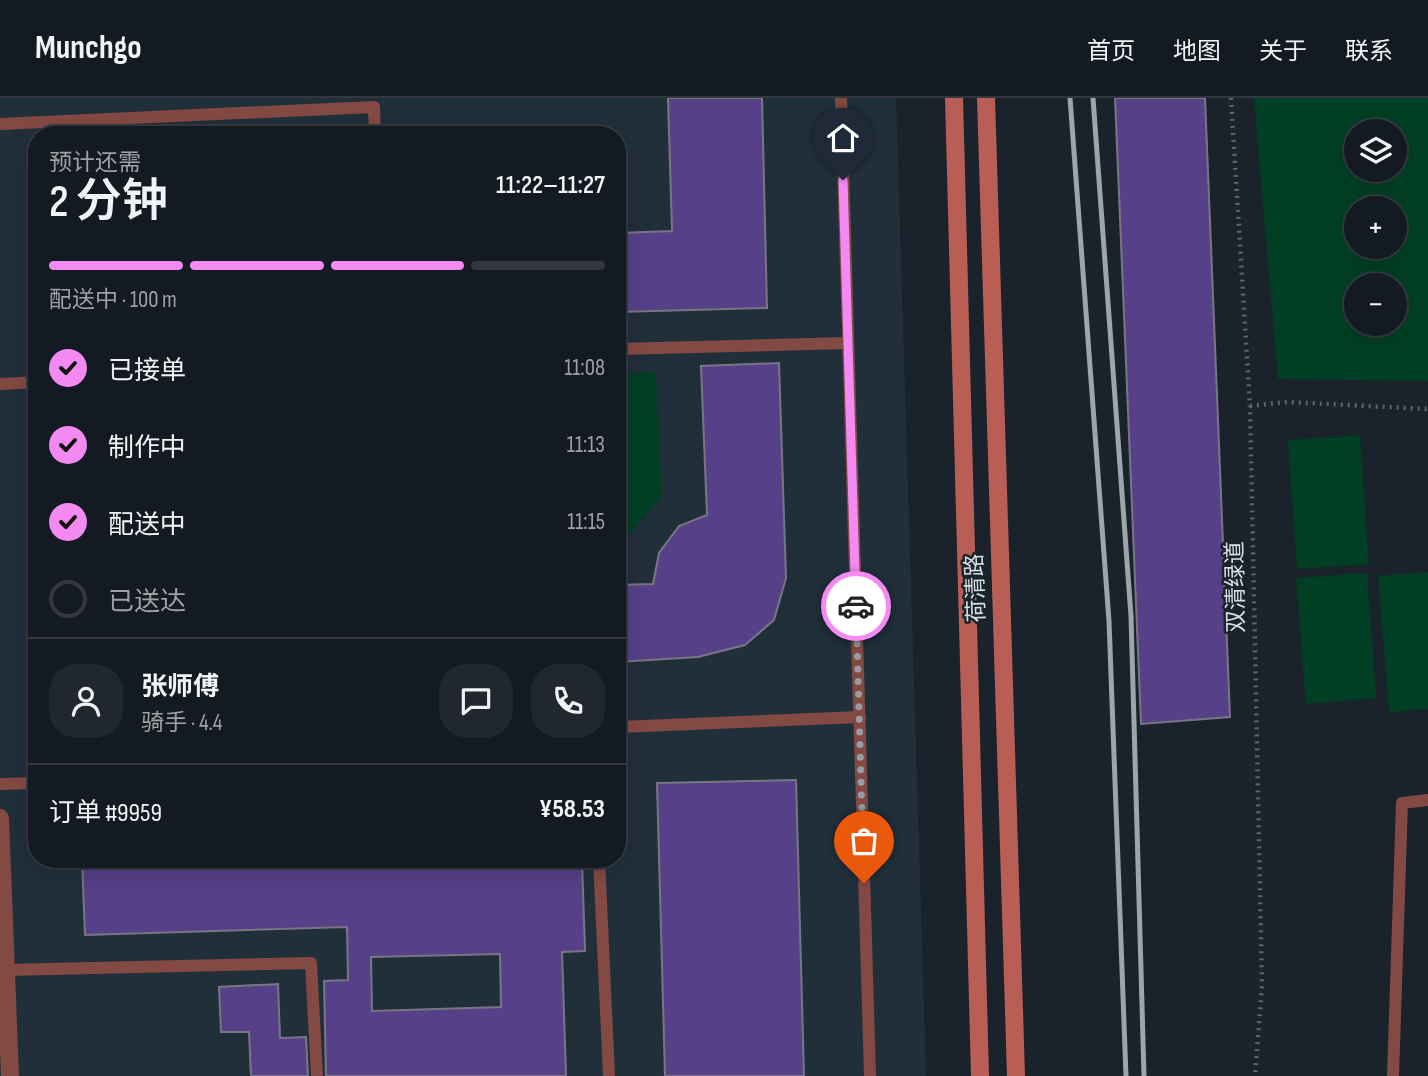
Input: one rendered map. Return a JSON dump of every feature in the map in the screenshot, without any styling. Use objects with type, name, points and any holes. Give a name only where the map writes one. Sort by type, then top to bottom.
[{"type":"main road","name":"荷清路","points":[[954,98],[980,1076]]},
{"type":"main road","name":"荷清路","points":[[986,98],[1016,1076]]},
{"type":"street","points":[[0,818],[10,1076]]},
{"type":"lane","points":[[841,98],[870,1076]]},
{"type":"lane","points":[[0,124],[374,103],[375,126]]},
{"type":"lane","points":[[626,349],[848,343]]},
{"type":"lane","points":[[0,384],[28,382]]},
{"type":"lane","points":[[626,727],[860,717]]},
{"type":"lane","points":[[0,784],[28,783]]},
{"type":"lane","points":[[1393,1076],[1402,803],[1428,800]]},
{"type":"lane","points":[[599,868],[609,1076]]},
{"type":"lane","points":[[6,970],[311,963],[317,1076]]},
{"type":"path","name":"双清绿道","points":[[1231,98],[1250,406],[1262,986],[1255,1076]]},
{"type":"path","points":[[1250,406],[1287,402],[1428,409]]},
{"type":"shaded area","points":[[0,98],[896,98],[926,1076],[0,1076]]},
{"type":"green space","points":[[1254,98],[1428,98],[1428,381],[1278,379]]},
{"type":"green space","points":[[656,372],[662,496],[626,538],[626,374]]},
{"type":"green space","points":[[1360,435],[1369,564],[1297,569],[1288,440]]},
{"type":"green space","points":[[1428,572],[1428,709],[1389,712],[1378,576]]},
{"type":"green space","points":[[1367,573],[1376,698],[1306,704],[1296,578]]},
{"type":"building","points":[[668,98],[762,98],[767,308],[626,312],[626,233],[672,231]]},
{"type":"building","points":[[1115,98],[1205,98],[1230,717],[1141,724]]},
{"type":"building","points":[[779,363],[786,578],[774,620],[745,645],[698,657],[626,662],[626,585],[653,584],[659,553],[679,526],[707,515],[701,366]]},
{"type":"building","points":[[796,780],[804,1076],[665,1076],[657,783]]},
{"type":"building","points":[[82,868],[582,868],[585,951],[562,952],[566,1076],[326,1076],[324,981],[348,980],[347,927],[85,935]],"holes":[[[500,954],[501,1007],[372,1011],[371,957]]]},
{"type":"building","points":[[278,984],[280,1038],[306,1037],[308,1076],[251,1076],[249,1032],[221,1032],[219,987]]},
{"type":"railway","points":[[1070,98],[1109,621],[1126,1076]]},
{"type":"railway","points":[[1093,98],[1131,616],[1144,1076]]},
{"type":"way so far","points":[[856,606],[864,883]]},
{"type":"route","points":[[843,180],[856,606]]}]
